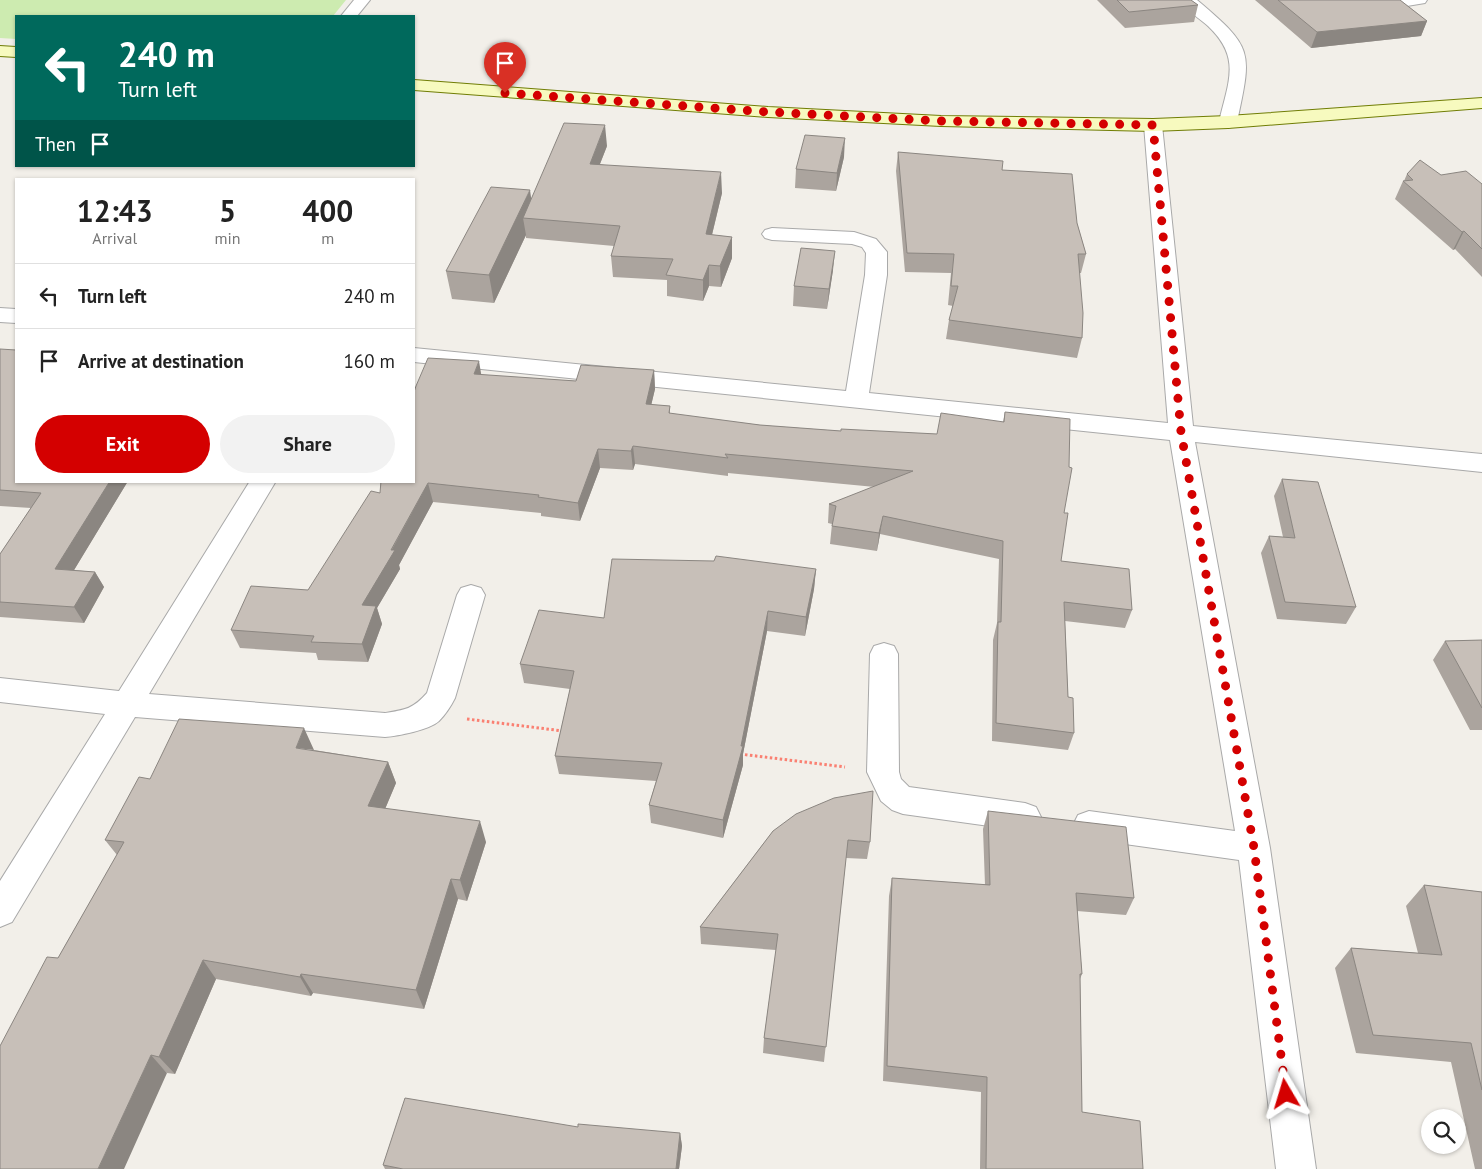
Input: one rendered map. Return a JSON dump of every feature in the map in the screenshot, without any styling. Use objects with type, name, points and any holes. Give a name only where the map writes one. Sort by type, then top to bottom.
[{"type":"street","points":[[349,15],[362,0]]},
{"type":"street","points":[[1187,0],[1225,34],[1236,52],[1237,74],[1228,122]]},
{"type":"street","points":[[0,51],[15,52]]},
{"type":"street","points":[[415,85],[768,112],[941,121],[1153,125],[1228,122],[1482,103]]},
{"type":"street","points":[[1153,125],[1181,432],[1254,848],[1296,1169]]},
{"type":"street","points":[[772,234],[854,238],[869,242],[877,252],[876,275],[856,400]]},
{"type":"street","points":[[0,315],[15,316]]},
{"type":"street","points":[[415,355],[1482,463]]},
{"type":"street","points":[[0,911],[262,483]]},
{"type":"street","points":[[0,690],[126,704],[385,725],[402,723],[427,714],[440,698],[471,595]]},
{"type":"street","points":[[884,654],[883,772],[888,788],[893,794],[903,800],[1254,848]]},
{"type":"path","points":[[427,714],[566,732]]},
{"type":"path","points":[[734,753],[883,772]]},
{"type":"green space","points":[[0,0],[346,0],[334,15],[15,15],[15,39],[0,38]]},
{"type":"building","points":[[1117,0],[1191,0],[1198,5],[1129,12]]},
{"type":"building","points":[[1278,0],[1400,0],[1427,21],[1317,32]]},
{"type":"building","points":[[564,123],[605,125],[590,164],[721,172],[706,234],[732,237],[720,266],[709,265],[703,280],[666,275],[673,259],[611,256],[620,226],[523,218]]},
{"type":"building","points":[[805,135],[845,138],[837,173],[796,169]]},
{"type":"building","points":[[898,152],[1003,161],[1002,170],[1072,174],[1077,223],[1086,254],[1078,254],[1083,313],[1082,338],[949,320],[958,286],[951,286],[954,254],[907,253]]},
{"type":"building","points":[[1420,160],[1441,175],[1466,171],[1482,184],[1482,249],[1464,231],[1462,232],[1403,181],[1413,180],[1407,174]]},
{"type":"building","points":[[491,187],[530,190],[489,275],[446,271]]},
{"type":"building","points":[[801,248],[835,251],[829,289],[794,286]]},
{"type":"building","points":[[0,349],[15,350],[15,483],[109,483],[55,569],[95,572],[74,607],[0,602],[0,554],[41,493],[0,490]]},
{"type":"building","points":[[428,358],[479,361],[474,374],[576,381],[581,365],[654,370],[646,404],[670,406],[669,413],[760,425],[841,431],[841,429],[937,434],[941,413],[1004,422],[1005,412],[1070,419],[1069,467],[1072,468],[1064,513],[1068,513],[1061,561],[1129,569],[1132,610],[1064,602],[1068,697],[1073,698],[1074,733],[996,723],[998,622],[1001,622],[1003,541],[883,516],[879,533],[832,526],[836,506],[829,504],[913,471],[725,454],[728,458],[633,446],[631,451],[598,449],[578,503],[538,497],[539,495],[428,483],[391,550],[395,550],[362,605],[376,606],[362,644],[311,642],[314,636],[231,630],[251,586],[308,590],[371,491],[380,493],[381,483],[415,483],[416,386]]},
{"type":"building","points":[[1282,479],[1318,482],[1356,607],[1285,602],[1269,536],[1295,538]]},
{"type":"building","points":[[716,556],[816,569],[806,617],[768,611],[741,746],[743,746],[723,820],[649,805],[662,763],[555,756],[574,671],[520,664],[539,610],[604,618],[612,559],[714,561]]},
{"type":"building","points":[[1482,640],[1482,708],[1445,641]]},
{"type":"building","points":[[179,719],[304,728],[296,748],[388,762],[368,806],[480,821],[460,880],[451,879],[416,990],[301,974],[300,977],[203,960],[159,1057],[151,1055],[98,1169],[0,1169],[0,1046],[47,957],[58,958],[124,842],[105,840],[139,777],[150,779]]},
{"type":"building","points":[[873,791],[870,842],[848,840],[826,1047],[764,1038],[778,934],[700,927],[773,831],[796,814],[834,798]]},
{"type":"building","points":[[988,811],[1126,827],[1134,898],[1076,893],[1082,974],[1080,974],[1082,1112],[1140,1121],[1143,1169],[986,1169],[987,1077],[887,1066],[892,878],[990,885]]},
{"type":"building","points":[[1424,885],[1482,892],[1482,1090],[1471,1043],[1373,1035],[1351,948],[1442,955]]},
{"type":"building","points":[[405,1098],[578,1127],[578,1124],[680,1133],[676,1169],[403,1169],[383,1165]]},
{"type":"route","points":[[505,93],[768,112],[941,121],[1153,125],[1181,432],[1254,848],[1286,1094]]}]
